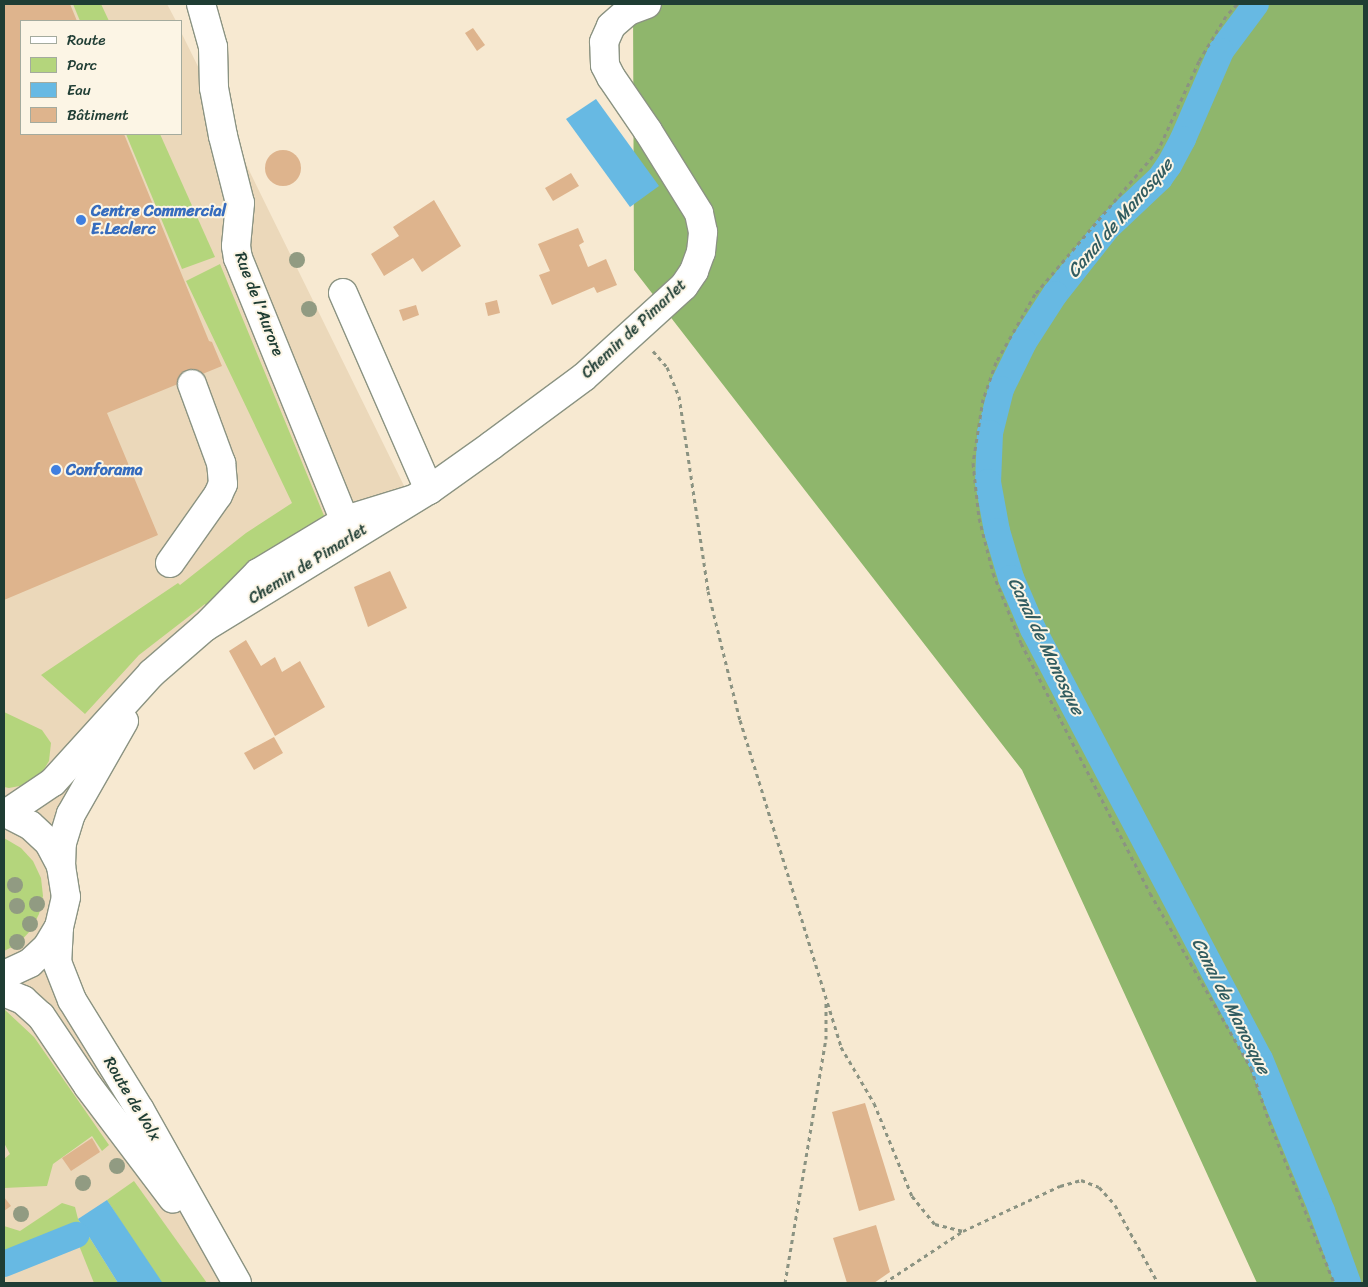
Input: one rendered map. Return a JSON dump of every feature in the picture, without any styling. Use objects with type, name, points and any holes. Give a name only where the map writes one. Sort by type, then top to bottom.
[{"type":"street","name":"Rue de l'Aurore","points":[[201,4],[213,47],[214,88],[222,136],[240,203],[236,246],[238,258],[348,528]]},
{"type":"street","name":"Chemin de Pimarlet","points":[[5,812],[53,782],[152,673],[205,627],[258,573],[348,528],[420,495],[584,377],[684,286],[694,271],[701,252],[703,232],[699,213],[690,196],[605,65],[604,42],[610,26],[628,11],[648,4]]},
{"type":"street","points":[[343,293],[420,495]]},
{"type":"street","points":[[170,564],[218,495],[223,484],[222,463],[192,384]]},
{"type":"street","name":"Chemin de Pimarlet","points":[[205,627],[266,590],[268,582],[273,577],[348,528]]},
{"type":"street","name":"Chemin de Pimarlet","points":[[61,866],[62,843],[71,814],[152,673]]},
{"type":"street","points":[[4,975],[30,963],[47,947],[59,927],[66,897],[61,866],[49,843],[30,825],[5,812]]},
{"type":"street","name":"Route de Volx","points":[[59,927],[57,962],[72,1000],[140,1110],[231,1275]]},
{"type":"street","name":"Route de Volx","points":[[4,992],[23,1000],[41,1016],[88,1086],[231,1275]]},
{"type":"path","points":[[1237,4],[1226,16],[1199,61],[1158,150],[1036,294],[996,362],[983,399],[973,463],[979,518],[993,573],[1021,643],[1150,893],[1251,1068],[1268,1121],[1334,1283]]},
{"type":"path","points":[[634,333],[667,367],[679,396],[708,591],[740,720],[813,951],[841,1047],[874,1103],[912,1196],[935,1224],[963,1231]]},
{"type":"path","points":[[785,1283],[826,1040],[826,1000]]},
{"type":"path","points":[[884,1283],[963,1231],[1060,1186],[1081,1180],[1099,1187],[1115,1205],[1158,1283]]},
{"type":"shaded area","points":[[4,4],[167,4],[175,20],[20,20],[20,135],[182,135],[182,34],[411,500],[152,673],[77,802],[57,942],[237,1283],[4,1283]]},
{"type":"green space","points":[[73,4],[101,4],[109,20],[80,20]]},
{"type":"green space","points":[[633,4],[1364,4],[1364,1283],[1257,1283],[1022,770],[634,270]]},
{"type":"green space","points":[[126,135],[160,135],[215,257],[182,269]]},
{"type":"green space","points":[[220,264],[325,518],[275,546],[248,568],[208,609],[205,604],[139,655],[85,714],[41,675],[178,583],[180,585],[246,533],[292,503],[186,281]]},
{"type":"green space","points":[[4,712],[42,730],[51,743],[49,761],[41,774],[25,785],[9,788],[4,787]]},
{"type":"green space","points":[[4,838],[21,848],[33,861],[41,878],[43,896],[39,914],[31,930],[18,944],[4,951]]},
{"type":"green space","points":[[4,1009],[34,1037],[109,1145],[102,1151],[92,1136],[53,1164],[47,1186],[4,1188],[4,1159],[10,1154],[4,1143]]},
{"type":"green space","points":[[134,1181],[207,1283],[160,1283],[107,1200]]},
{"type":"green space","points":[[62,1203],[75,1207],[78,1219],[118,1283],[94,1283],[74,1233],[4,1258],[4,1226],[20,1231]]},
{"type":"water","points":[[596,99],[659,186],[630,207],[566,119]]},
{"type":"water","points":[[107,1200],[161,1283],[118,1283],[78,1219]]},
{"type":"building","points":[[4,4],[70,4],[77,20],[20,20],[20,135],[124,135],[209,341],[212,342],[222,366],[107,413],[158,535],[4,600]]},
{"type":"building","points":[[473,28],[485,45],[477,51],[465,33]]},
{"type":"building","points":[[283,150],[296,155],[301,168],[296,181],[283,186],[270,181],[265,168],[270,155]]},
{"type":"building","points":[[571,173],[579,186],[553,201],[545,188]]},
{"type":"building","points":[[434,200],[461,246],[422,272],[413,258],[384,276],[371,254],[399,236],[393,227]]},
{"type":"building","points":[[578,228],[584,242],[579,245],[588,267],[606,259],[617,285],[597,293],[594,287],[552,305],[539,275],[550,271],[538,244]]},
{"type":"building","points":[[497,300],[500,313],[488,316],[485,303]]},
{"type":"building","points":[[416,305],[419,315],[403,321],[399,310]]},
{"type":"building","points":[[390,571],[407,608],[368,627],[354,587]]},
{"type":"building","points":[[246,640],[261,666],[275,657],[282,672],[300,661],[325,707],[275,736],[229,651]]},
{"type":"building","points":[[274,737],[283,753],[254,770],[244,753]]},
{"type":"building","points":[[865,1103],[895,1200],[859,1211],[832,1112]]},
{"type":"building","points":[[92,1138],[100,1152],[71,1171],[62,1158]]},
{"type":"building","points":[[4,1197],[11,1206],[4,1211]]},
{"type":"building","points":[[876,1225],[890,1272],[874,1283],[847,1283],[833,1238]]},
{"type":"waterway","name":"Canal de Manosque","points":[[1256,4],[1221,51],[1183,139],[1169,165],[1160,178],[1108,227],[1055,294],[1024,342],[1001,389],[990,433],[988,482],[997,531],[1011,578],[1033,629],[1260,1059],[1322,1211],[1348,1283]]},
{"type":"waterway","points":[[4,1264],[76,1235]]},
{"type":"place","name":"Centre Commercial E.Leclerc","points":[[81,220]]},
{"type":"place","name":"Conforama","points":[[56,470]]}]
